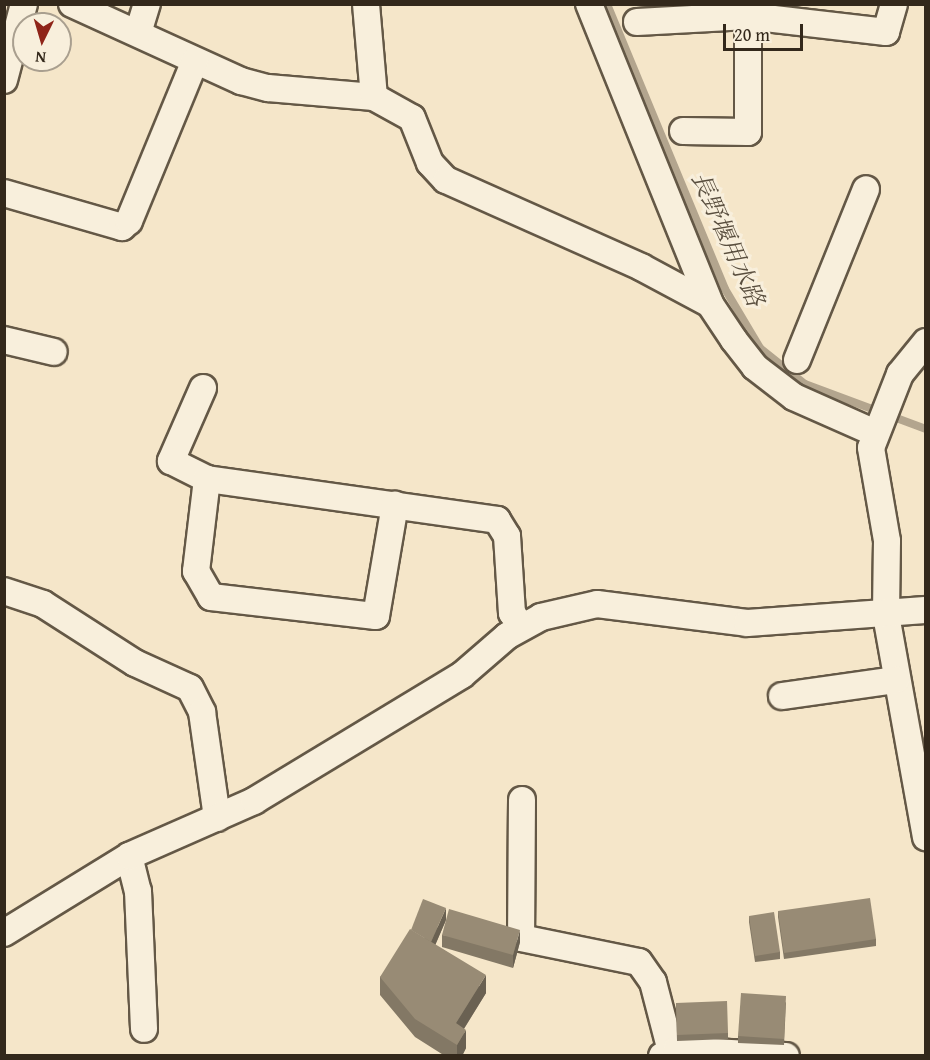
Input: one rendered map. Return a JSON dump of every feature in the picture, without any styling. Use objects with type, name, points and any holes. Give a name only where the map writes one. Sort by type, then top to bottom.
[{"type":"street","points":[[4,80],[24,4]]},
{"type":"street","points":[[72,4],[195,61],[268,88],[374,97],[412,118],[430,163],[446,180],[641,267],[710,304]]},
{"type":"street","points":[[138,33],[147,4]]},
{"type":"street","points":[[366,4],[374,97]]},
{"type":"street","points":[[589,4],[710,304],[734,340],[773,382],[812,407],[880,419]]},
{"type":"street","points":[[637,22],[748,16],[886,32],[894,4]]},
{"type":"street","points":[[683,131],[747,132],[748,16]]},
{"type":"street","points":[[4,192],[122,227],[129,221],[195,61]]},
{"type":"street","points":[[797,360],[866,189]]},
{"type":"street","points":[[4,340],[54,352]]},
{"type":"street","points":[[924,828],[886,615],[887,541],[872,465],[880,419],[926,342]]},
{"type":"street","points":[[203,388],[171,461],[207,479],[480,517],[504,526],[513,613],[521,626]]},
{"type":"street","points":[[207,479],[196,571],[211,597],[376,616],[396,504]]},
{"type":"street","points":[[4,591],[59,613],[135,663],[190,688],[202,712],[217,818]]},
{"type":"street","points":[[4,933],[129,856],[254,801],[462,675],[521,626],[597,604],[747,623],[886,615],[926,610]]},
{"type":"street","points":[[782,696],[896,680]]},
{"type":"street","points":[[522,800],[521,938],[639,962],[653,982],[667,1054],[786,1056]]},
{"type":"street","points":[[129,856],[138,891],[144,1029]]},
{"type":"building","points":[[870,898],[876,939],[784,953],[778,911]]},
{"type":"building","points":[[423,899],[446,908],[431,942],[411,930]]},
{"type":"building","points":[[449,909],[520,930],[513,955],[442,935]]},
{"type":"building","points":[[774,912],[780,952],[755,956],[749,916]]},
{"type":"building","points":[[410,929],[486,975],[456,1023],[466,1030],[457,1045],[415,1019],[380,977]]},
{"type":"building","points":[[741,993],[786,996],[784,1039],[738,1036]]},
{"type":"building","points":[[727,1001],[728,1033],[677,1035],[676,1003]]},
{"type":"waterway","name":"長野堰用水路","points":[[607,4],[725,289],[760,348],[805,384],[926,429]]}]
